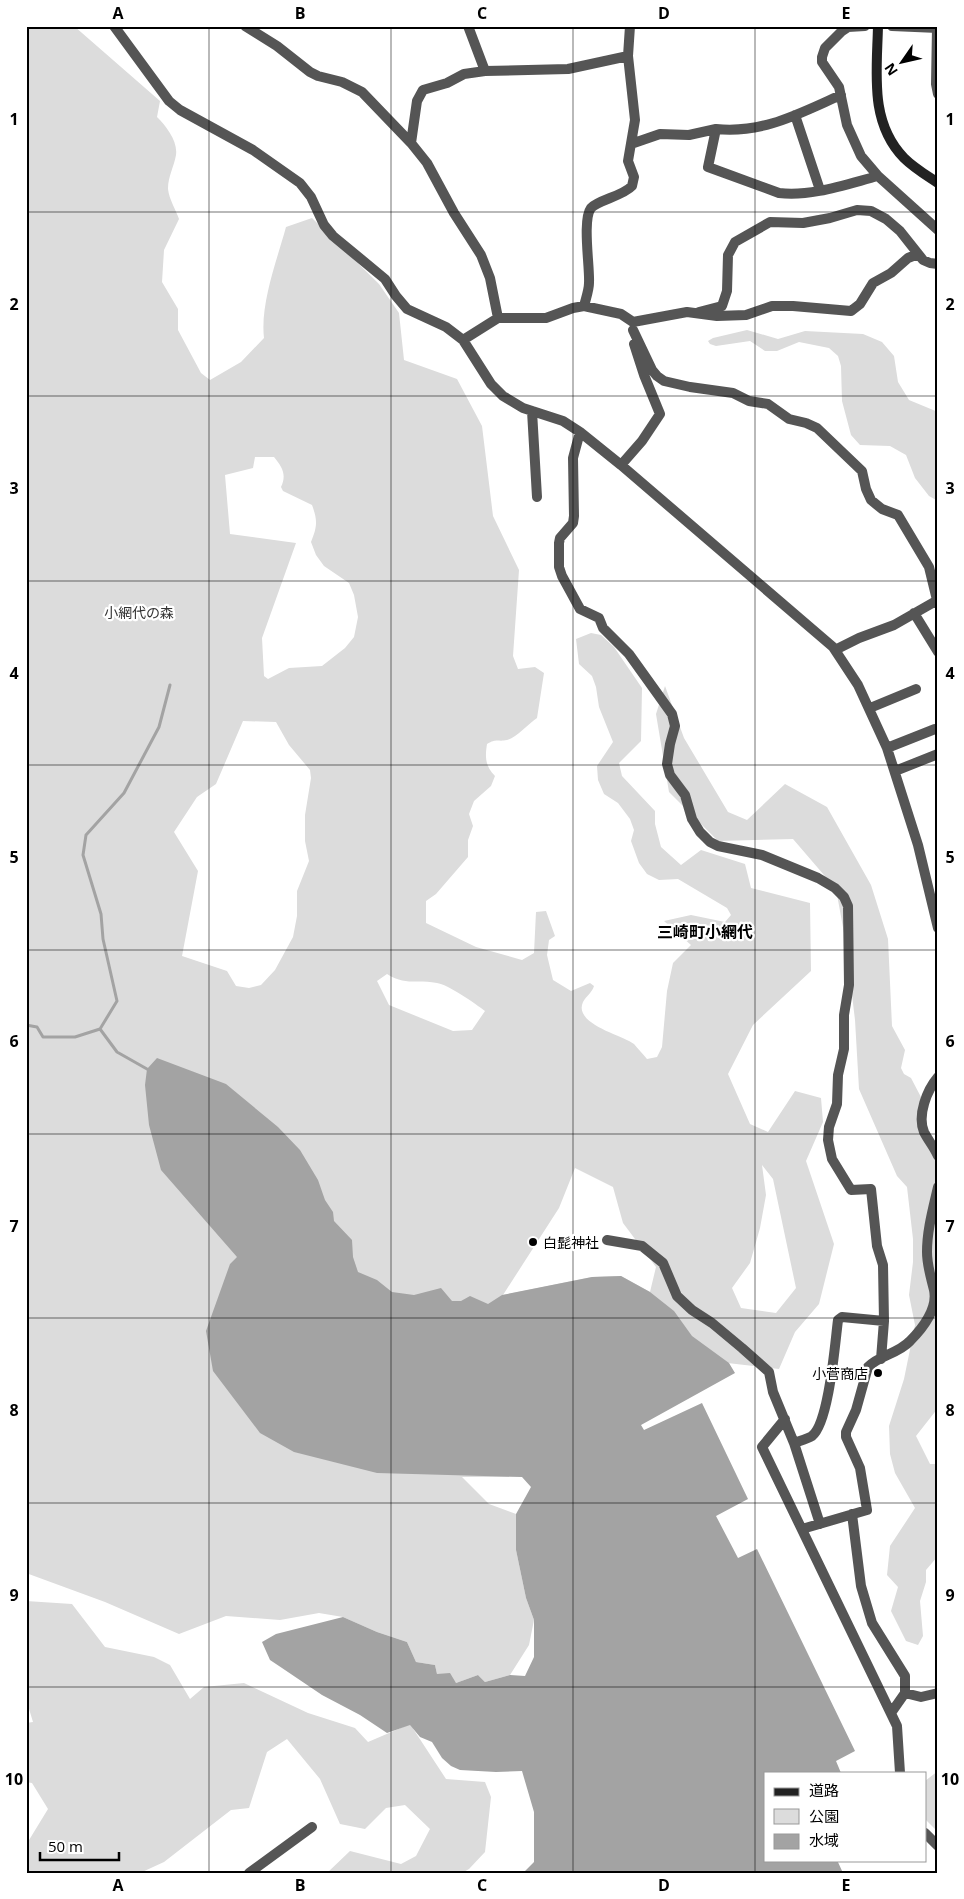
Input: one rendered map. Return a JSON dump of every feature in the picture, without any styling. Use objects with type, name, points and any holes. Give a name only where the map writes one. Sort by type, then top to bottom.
[{"type":"street","points":[[114,26],[164,95],[174,105],[253,150],[300,183],[311,197],[324,225],[333,236],[385,279],[402,304],[414,313],[446,327],[463,340],[496,390],[513,402],[532,411],[563,421],[580,432],[621,465],[835,650],[858,685],[887,748],[918,845],[938,928]]},
{"type":"street","points":[[245,26],[278,46],[310,72],[342,82],[362,92],[412,143],[481,255],[486,267],[498,318]]},
{"type":"street","points":[[468,26],[485,71]]},
{"type":"street","points":[[584,306],[589,283],[587,242],[589,213],[595,205],[612,198],[632,186],[634,177],[628,161],[636,120],[628,56],[630,26]]},
{"type":"street","points":[[865,26],[848,27],[842,31],[823,52],[824,66],[835,79],[841,95],[850,136],[861,156],[878,176],[938,230]]},
{"type":"street","points":[[878,26],[877,101],[883,125],[894,146],[905,159],[938,183]]},
{"type":"street","points":[[892,26],[937,28],[936,84],[938,94]]},
{"type":"street","points":[[412,143],[417,101],[423,90],[447,83],[464,74],[485,71],[559,70],[628,56]]},
{"type":"street","points":[[631,144],[660,134],[688,134],[716,129],[734,132],[752,129],[777,122],[841,95]]},
{"type":"street","points":[[795,115],[820,190]]},
{"type":"street","points":[[716,129],[708,167],[779,193],[798,194],[878,176]]},
{"type":"street","points":[[698,313],[722,306],[727,291],[728,255],[735,242],[770,222],[803,223],[857,210],[871,211],[886,219],[900,231],[923,260],[938,264]]},
{"type":"street","points":[[633,326],[687,312],[717,316],[746,315],[772,306],[851,311],[860,304],[873,283],[891,273],[908,258],[918,254]]},
{"type":"street","points":[[463,340],[498,318],[546,318],[584,306],[621,314],[633,326],[652,370],[657,376],[664,380],[690,387],[732,393],[749,401],[768,404],[789,419],[817,428],[862,471],[866,489],[871,500],[882,509],[898,515],[929,567],[937,603],[914,613],[894,625],[859,638],[835,650]]},
{"type":"street","points":[[621,465],[642,441],[660,414],[644,375],[633,338],[633,326]]},
{"type":"street","points":[[532,411],[537,497]]},
{"type":"street","points":[[580,432],[573,458],[574,516],[572,523],[560,538],[559,567],[580,609],[599,618],[603,628],[629,654],[672,714],[675,726],[667,764],[670,775],[685,795],[692,819],[700,832],[710,842],[718,846],[762,855],[818,878],[836,888],[844,897],[848,906],[849,985],[844,1015],[844,1049],[838,1075],[837,1104],[829,1127],[828,1140],[832,1159],[851,1190],[871,1189],[877,1246],[883,1265],[884,1321],[881,1359]]},
{"type":"street","points":[[914,613],[938,652]]},
{"type":"street","points":[[870,708],[916,689]]},
{"type":"street","points":[[887,748],[935,728]]},
{"type":"street","points":[[895,771],[938,754]]},
{"type":"street","points":[[938,1077],[929,1087],[923,1121],[925,1133],[938,1156]]},
{"type":"street","points":[[802,1529],[867,1510],[860,1468],[846,1437],[846,1432],[860,1398],[868,1367],[873,1362],[904,1347],[934,1307],[935,1291],[928,1267],[927,1250],[932,1212],[938,1187]]},
{"type":"street","points":[[607,1240],[642,1246],[663,1263],[677,1296],[769,1372],[773,1392],[794,1443],[820,1524]]},
{"type":"street","points":[[794,1443],[812,1436],[818,1428],[824,1411],[838,1320],[842,1317],[884,1321]]},
{"type":"street","points":[[785,1419],[762,1447],[891,1713],[896,1726],[900,1772]]},
{"type":"street","points":[[852,1514],[862,1586],[872,1623],[905,1676],[905,1693],[891,1713]]},
{"type":"street","points":[[905,1693],[921,1697],[938,1693]]},
{"type":"street","points":[[249,1873],[312,1827]]},
{"type":"street","points":[[926,1834],[938,1846]]},
{"type":"green space","name":"小網代の森","points":[[26,26],[74,26],[160,101],[157,117],[171,134],[176,150],[168,189],[179,219],[164,250],[162,282],[178,309],[178,330],[201,373],[210,380],[241,362],[264,338],[264,311],[286,227],[312,218],[379,284],[399,313],[404,360],[457,379],[482,426],[493,516],[519,570],[513,656],[518,669],[535,667],[544,673],[537,718],[511,739],[487,744],[486,761],[489,769],[495,776],[491,786],[474,801],[469,814],[473,826],[468,840],[468,857],[436,894],[426,901],[426,923],[476,947],[522,960],[534,953],[536,912],[546,911],[555,936],[549,940],[547,955],[553,980],[571,991],[590,983],[594,986],[583,1002],[582,1010],[585,1017],[600,1028],[634,1044],[647,1059],[657,1057],[662,1047],[667,991],[673,963],[691,945],[664,921],[691,915],[725,922],[731,915],[727,908],[678,879],[659,880],[647,874],[639,863],[631,841],[634,830],[630,819],[618,803],[604,794],[598,780],[597,766],[613,742],[599,707],[592,676],[579,664],[576,639],[591,633],[601,635],[614,647],[642,688],[641,741],[619,763],[622,776],[655,811],[655,824],[661,847],[681,865],[701,850],[745,864],[751,888],[810,903],[811,971],[753,1025],[728,1074],[750,1124],[768,1132],[795,1091],[821,1098],[823,1122],[806,1161],[834,1244],[819,1304],[795,1332],[779,1369],[676,1357],[522,1477],[462,1477],[489,1504],[516,1514],[516,1550],[526,1598],[534,1620],[529,1645],[510,1675],[485,1682],[478,1675],[456,1683],[437,1674],[435,1665],[416,1662],[407,1642],[377,1632],[343,1617],[319,1613],[280,1620],[226,1616],[179,1634],[105,1602],[26,1573]],"holes":[[[255,457],[274,457],[284,474],[281,487],[283,491],[312,505],[316,524],[311,542],[316,555],[324,566],[349,583],[354,595],[358,617],[354,637],[345,648],[322,666],[289,668],[268,679],[264,676],[262,638],[296,543],[230,534],[225,475],[253,468]],[[243,721],[276,722],[289,745],[310,770],[311,778],[305,815],[305,841],[309,861],[297,891],[297,916],[293,937],[275,970],[261,985],[249,988],[236,986],[227,971],[182,956],[198,871],[174,832],[197,797],[216,784]],[[387,974],[400,980],[442,984],[485,1011],[472,1030],[453,1031],[389,1005],[377,981]],[[762,1165],[773,1179],[796,1288],[776,1313],[741,1308],[732,1288],[750,1263],[760,1228],[766,1195]],[[575,1168],[613,1187],[623,1223],[656,1267],[650,1292],[621,1276],[592,1277],[503,1295],[559,1208]]]},
{"type":"green space","points":[[747,330],[778,339],[805,331],[863,334],[882,342],[894,356],[898,382],[909,400],[938,412],[938,501],[929,496],[915,478],[906,455],[890,446],[860,445],[851,435],[842,401],[841,366],[838,356],[829,348],[799,342],[777,351],[765,351],[750,341],[716,346],[708,341],[713,338]]},
{"type":"green space","points":[[665,686],[684,738],[728,812],[747,820],[785,784],[827,807],[871,885],[888,939],[892,1026],[905,1050],[901,1068],[904,1074],[911,1078],[922,1099],[919,1128],[938,1148],[938,1408],[916,1436],[930,1464],[938,1464],[938,1556],[926,1570],[926,1582],[920,1601],[923,1636],[918,1645],[906,1641],[891,1611],[898,1587],[887,1575],[890,1546],[915,1508],[895,1473],[890,1454],[889,1426],[904,1379],[915,1325],[909,1295],[913,1262],[913,1239],[907,1187],[897,1176],[859,1089],[855,1020],[846,944],[836,889],[793,839],[718,841],[669,792],[656,714]]},
{"type":"green space","points":[[26,1601],[72,1604],[105,1647],[154,1657],[170,1665],[190,1699],[204,1687],[244,1683],[308,1713],[355,1728],[368,1742],[410,1724],[446,1779],[485,1782],[491,1797],[485,1852],[469,1869],[462,1873],[327,1873],[350,1851],[401,1864],[416,1856],[430,1829],[405,1805],[386,1808],[365,1829],[340,1824],[320,1779],[287,1739],[267,1752],[249,1808],[231,1810],[164,1862],[140,1873],[26,1873],[26,1845],[48,1809],[32,1783],[26,1782],[26,1723],[33,1722],[26,1699]]},
{"type":"green space","points":[[938,1771],[938,1832],[926,1820],[926,1780]]},
{"type":"water","points":[[157,1058],[226,1084],[278,1127],[300,1150],[318,1180],[325,1200],[333,1212],[334,1221],[352,1240],[353,1257],[358,1272],[377,1280],[392,1292],[414,1295],[441,1288],[452,1301],[461,1301],[470,1296],[488,1304],[502,1295],[592,1277],[621,1276],[650,1292],[674,1311],[692,1336],[729,1363],[735,1373],[641,1425],[644,1430],[702,1403],[748,1499],[716,1516],[738,1558],[757,1549],[855,1751],[836,1761],[841,1772],[764,1772],[764,1862],[838,1862],[843,1873],[523,1873],[534,1862],[534,1812],[522,1771],[460,1770],[451,1766],[442,1758],[432,1742],[420,1737],[410,1725],[387,1733],[360,1715],[322,1695],[270,1660],[262,1642],[276,1634],[343,1617],[377,1632],[407,1642],[416,1662],[435,1665],[437,1674],[450,1673],[456,1683],[478,1675],[485,1682],[510,1675],[525,1676],[534,1657],[534,1620],[526,1598],[516,1550],[516,1514],[531,1487],[522,1477],[377,1473],[294,1452],[260,1433],[213,1371],[206,1331],[230,1264],[237,1257],[161,1170],[149,1125],[145,1085],[147,1069]]},
{"type":"waterway","points":[[100,1029],[117,1001],[103,939],[101,914],[83,855],[86,835],[124,793],[159,727],[170,685]]},
{"type":"waterway","points":[[26,1025],[37,1027],[43,1037],[75,1037],[100,1029],[117,1052],[147,1069]]},
{"type":"place","name":"白髭神社","points":[[533,1242]]},
{"type":"place","name":"小菅商店","points":[[878,1373]]},
{"type":"district","name":"三崎町小網代","points":[[705,932]]}]
